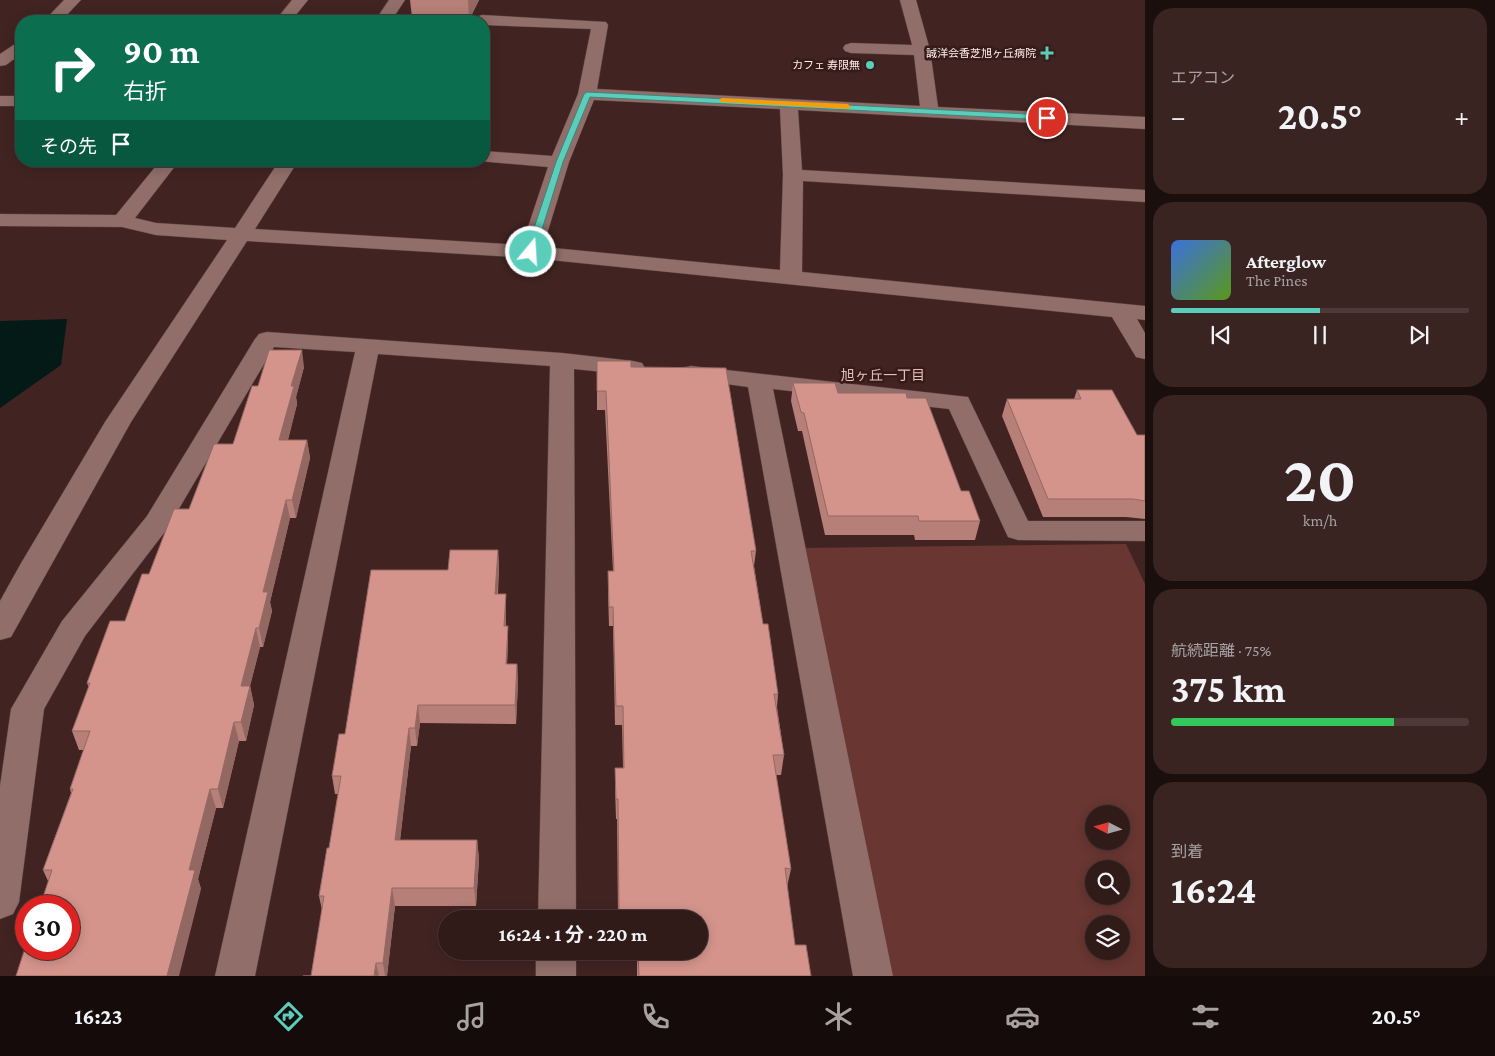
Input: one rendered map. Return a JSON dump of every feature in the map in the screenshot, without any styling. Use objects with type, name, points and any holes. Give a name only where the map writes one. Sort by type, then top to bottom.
[{"type":"street","points":[[58,15],[73,0]]},
{"type":"street","points":[[288,15],[300,0]]},
{"type":"street","points":[[386,15],[397,0]]},
{"type":"street","points":[[908,0],[922,50],[930,111]]},
{"type":"street","points":[[490,17],[600,25],[587,94],[560,162],[531,252]]},
{"type":"street","points":[[851,48],[922,50]]},
{"type":"street","points":[[0,61],[15,50]]},
{"type":"street","points":[[587,94],[1145,123]]},
{"type":"street","points":[[0,100],[15,101]]},
{"type":"street","points":[[789,104],[793,175],[791,278]]},
{"type":"street","points":[[490,157],[560,162]]},
{"type":"street","points":[[122,222],[165,167]]},
{"type":"street","points":[[0,629],[118,422],[285,167]]},
{"type":"street","points":[[793,175],[1145,196]]},
{"type":"street","points":[[0,220],[122,222],[156,229],[531,252],[1145,313]]},
{"type":"street","points":[[1120,311],[1145,352]]},
{"type":"street","points":[[0,902],[28,709],[73,628],[157,522],[267,339],[562,360],[959,402],[1018,530],[1145,531]]},
{"type":"street","points":[[235,976],[368,346]]},
{"type":"street","points":[[557,910],[562,360]]},
{"type":"street","points":[[759,380],[873,976]]},
{"type":"street","points":[[556,960],[556,976]]},
{"type":"shaded area","points":[[1126,544],[1145,584],[1145,976],[884,976],[800,548]]},
{"type":"water","points":[[67,319],[61,365],[0,408],[0,321]]},
{"type":"building","points":[[269,350],[302,350],[291,386],[294,386],[279,440],[307,440],[292,500],[286,500],[263,592],[268,592],[259,628],[256,628],[241,686],[250,686],[241,722],[234,722],[218,789],[210,789],[189,870],[195,870],[167,976],[16,976],[21,960],[80,960],[80,895],[44,895],[52,870],[43,870],[73,789],[70,789],[90,731],[72,731],[110,621],[125,621],[142,574],[149,574],[174,509],[189,509],[214,444],[233,444],[252,386],[258,386]]},
{"type":"building","points":[[597,361],[631,361],[631,367],[726,368],[756,551],[751,551],[763,624],[768,624],[778,694],[774,694],[784,755],[773,755],[791,869],[785,868],[795,945],[806,945],[811,976],[639,976],[638,960],[708,960],[708,910],[619,910],[618,799],[616,799],[615,768],[624,768],[623,706],[616,706],[613,607],[609,607],[608,571],[614,571],[606,391],[597,391]]},
{"type":"building","points":[[793,383],[835,383],[838,393],[906,393],[907,398],[926,398],[961,491],[969,491],[980,521],[919,521],[918,516],[828,516],[804,413],[801,412]]},
{"type":"building","points":[[1077,390],[1112,390],[1137,435],[1145,435],[1145,501],[1133,499],[1048,499],[1007,399],[1081,399]]},
{"type":"building","points":[[450,550],[498,550],[495,594],[506,594],[504,626],[508,626],[506,664],[517,664],[515,705],[418,705],[415,728],[409,728],[395,840],[477,840],[474,888],[392,888],[383,963],[376,963],[374,976],[311,976],[324,896],[319,896],[341,776],[332,776],[339,734],[345,734],[371,570],[448,570]]},
{"type":"slow traffic","points":[[722,101],[848,107]]},
{"type":"place","name":"誠洋会香芝旭ヶ丘病院","points":[[1047,53]]},
{"type":"place","name":"カフェ 寿限無","points":[[870,65]]},
{"type":"district","name":"旭ヶ丘一丁目","points":[[883,375]]},
{"type":"route","points":[[531,252],[560,162],[587,94],[1047,118]]}]
